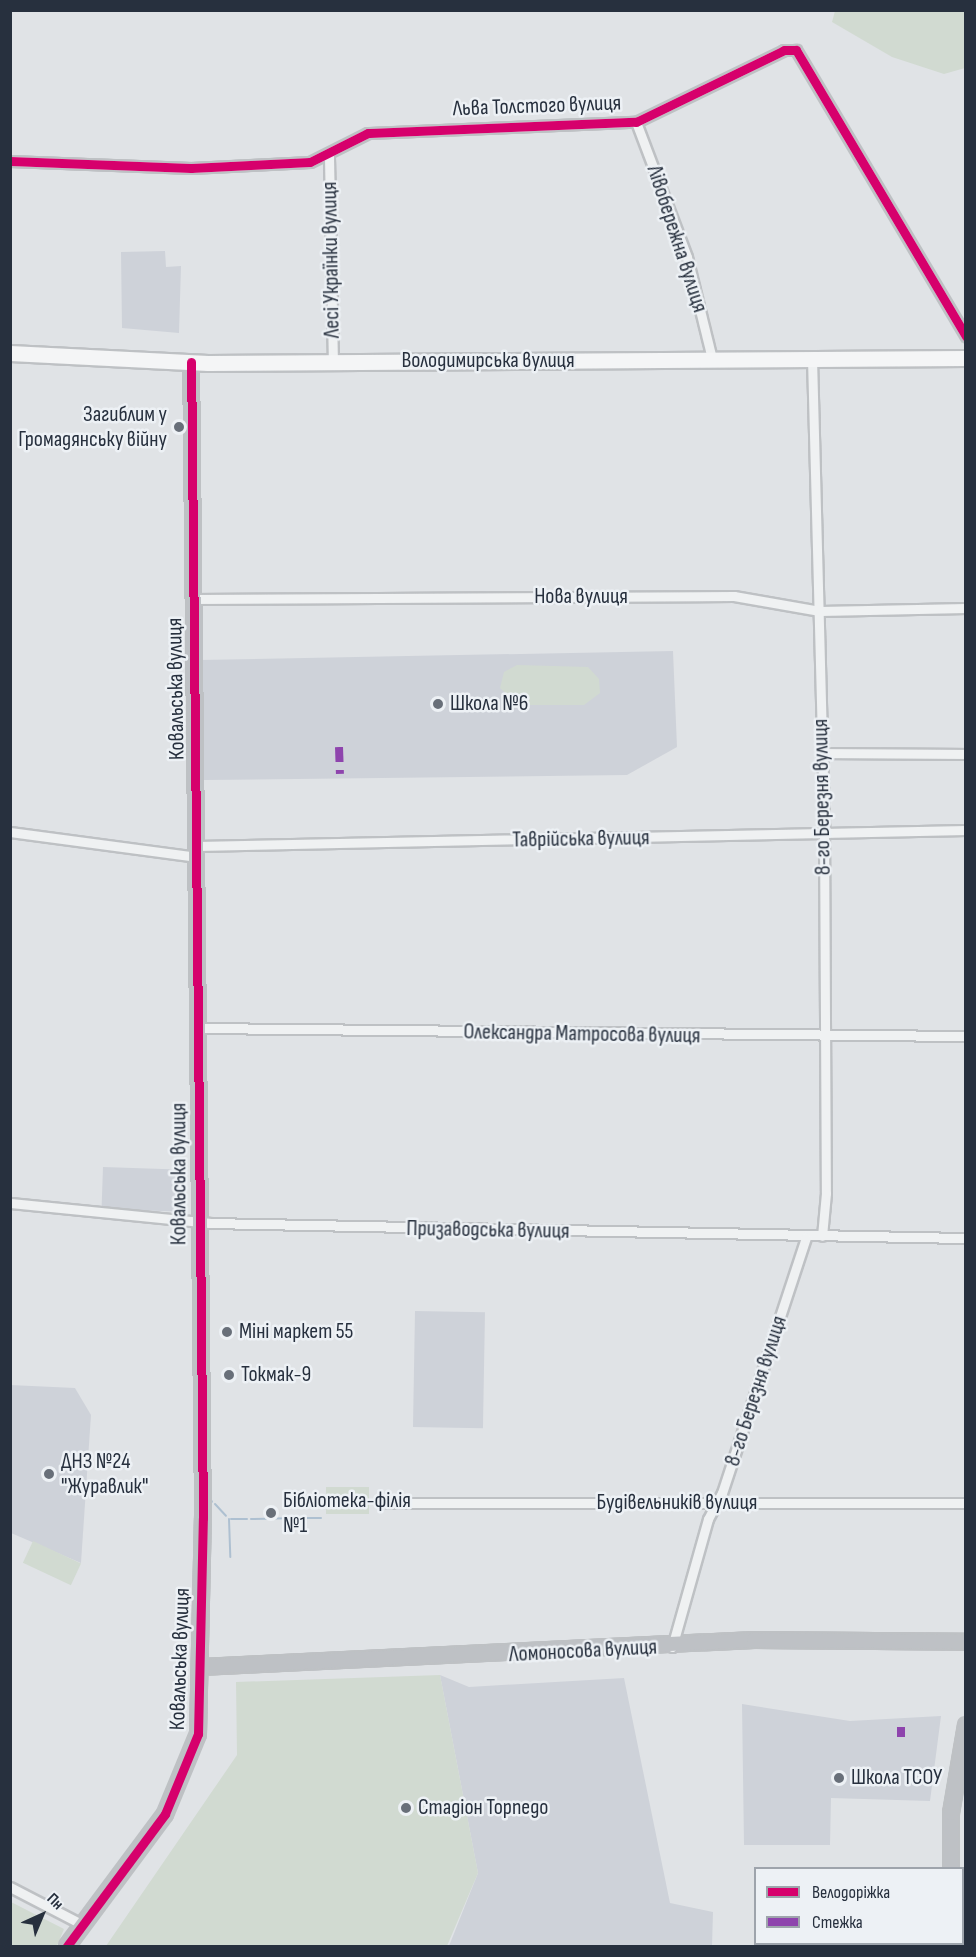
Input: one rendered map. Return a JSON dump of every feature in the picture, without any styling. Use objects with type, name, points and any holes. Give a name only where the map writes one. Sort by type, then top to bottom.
[{"type":"main road","name":"Володимирська вулиця","points":[[10,353],[192,362],[966,358]]},
{"type":"street","name":"Льва Толстого вулиця","points":[[10,161],[191,168],[329,157],[368,133],[636,122],[784,51],[796,50],[966,336]]},
{"type":"street","name":"Лівобережна вулиця","points":[[636,122],[687,257],[712,359]]},
{"type":"street","name":"Лесі Українки вулиця","points":[[329,157],[333,362]]},
{"type":"street","name":"8-го Березня вулиця","points":[[812,358],[824,834],[822,1037],[826,1192],[822,1236]]},
{"type":"street","name":"Ковальська вулиця","points":[[67,1947],[176,1795],[198,1734],[201,1667],[192,362]]},
{"type":"street","name":"Нова вулиця","points":[[194,599],[734,597],[820,611],[966,608]]},
{"type":"street","points":[[821,753],[966,754]]},
{"type":"street","name":"Таврійська вулиця","points":[[10,831],[197,852],[966,830]]},
{"type":"street","name":"Олександра Матросова вулиця","points":[[198,1028],[822,1037],[966,1036]]},
{"type":"street","name":"Призаводська вулиця","points":[[10,1203],[199,1222],[806,1237],[966,1238]]},
{"type":"street","name":"8-го Березня вулиця","points":[[672,1647],[715,1503],[806,1237]]},
{"type":"street","name":"Будівельників вулиця","points":[[389,1503],[966,1503]]},
{"type":"street","name":"Ломоносова вулиця","points":[[201,1667],[672,1647],[754,1640],[966,1642]]},
{"type":"street","points":[[951,1867],[951,1813],[966,1725]]},
{"type":"street","points":[[10,1887],[83,1925]]},
{"type":"shaded area","points":[[835,11],[965,11],[965,68],[944,74],[892,57],[832,22]]},
{"type":"shaded area","points":[[165,251],[166,267],[181,266],[179,333],[122,328],[121,252]]},
{"type":"shaded area","name":"Школа №6","points":[[673,651],[677,747],[627,775],[204,780],[200,660]]},
{"type":"shaded area","points":[[517,665],[588,667],[599,679],[600,693],[584,705],[518,705],[500,688],[504,672]]},
{"type":"shaded area","points":[[103,1167],[185,1170],[183,1212],[102,1209]]},
{"type":"shaded area","points":[[415,1311],[485,1312],[483,1428],[413,1427]]},
{"type":"shaded area","name":"ДНЗ №24 \"Журавлик\"","points":[[10,1385],[75,1388],[91,1415],[81,1563],[11,1533]]},
{"type":"shaded area","points":[[326,1487],[369,1487],[369,1514],[326,1514]]},
{"type":"shaded area","points":[[33,1541],[81,1563],[71,1585],[23,1563]]},
{"type":"shaded area","points":[[440,1675],[469,1687],[624,1678],[670,1903],[713,1912],[712,1946],[449,1946],[478,1873]]},
{"type":"shaded area","points":[[440,1675],[478,1873],[447,1946],[106,1946],[237,1755],[236,1682]]},
{"type":"shaded area","name":"Школа ТСОУ","points":[[742,1704],[850,1721],[941,1716],[930,1801],[831,1798],[830,1845],[744,1845]]},
{"type":"shaded area","points":[[11,1902],[64,1929],[57,1946],[11,1946]]},
{"type":"waterway","points":[[215,1504],[226,1516]]},
{"type":"waterway","points":[[251,1519],[298,1518]]},
{"type":"waterway","points":[[302,1518],[321,1518]]},
{"type":"waterway","points":[[229,1519],[230,1557]]},
{"type":"waterway","points":[[231,1519],[247,1519]]},
{"type":"marked path","points":[[339,747],[340,774]]},
{"type":"marked path","points":[[901,1727],[901,1737]]},
{"type":"cycle path","points":[[10,161],[191,168],[310,162],[368,133],[636,122],[784,50],[796,50],[966,336]]},
{"type":"cycle path","points":[[67,1946],[165,1814],[198,1734],[203,1518],[191,362]]},
{"type":"place","name":"Загиблим у Громадянську війну","points":[[179,427]]},
{"type":"place","name":"Школа №6","points":[[438,704]]},
{"type":"place","name":"Міні маркет 55","points":[[227,1332]]},
{"type":"place","name":"Токмак-9","points":[[229,1375]]},
{"type":"place","name":"ДНЗ №24 \"Журавлик\"","points":[[49,1474]]},
{"type":"place","name":"Бібліотека-філія №1","points":[[271,1513]]},
{"type":"place","name":"Школа ТСОУ","points":[[839,1778]]},
{"type":"place","name":"Стадіон Торпедо","points":[[406,1808]]}]
